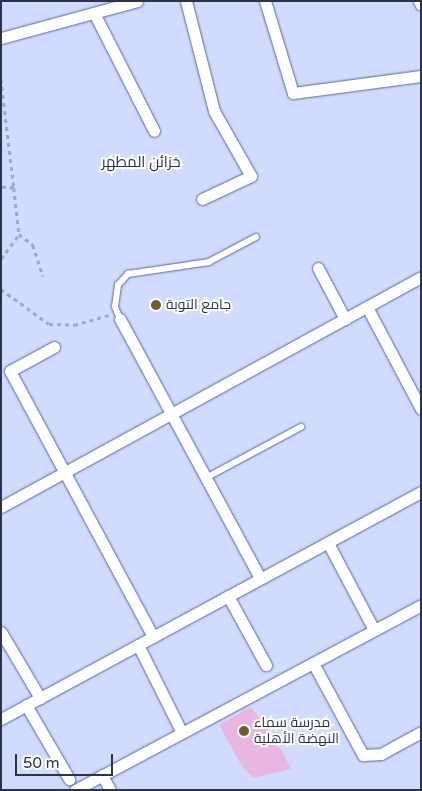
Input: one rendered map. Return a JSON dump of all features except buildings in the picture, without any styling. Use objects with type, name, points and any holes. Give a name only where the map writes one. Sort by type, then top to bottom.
[{"type":"street","points":[[1,38],[95,15],[136,1]]},
{"type":"street","points":[[186,1],[214,111],[251,176],[202,199]]},
{"type":"street","points":[[265,1],[293,93],[421,76]]},
{"type":"street","points":[[95,15],[154,132]]},
{"type":"street","points":[[318,268],[345,318]]},
{"type":"street","points":[[2,505],[64,473],[421,277]]},
{"type":"street","points":[[367,307],[421,409]]},
{"type":"street","points":[[120,318],[260,578]]},
{"type":"street","points":[[54,347],[10,371],[153,637]]},
{"type":"street","points":[[1,719],[421,492]]},
{"type":"street","points":[[328,543],[374,630]]},
{"type":"street","points":[[228,596],[266,665]]},
{"type":"street","points":[[26,705],[72,785],[102,775],[421,605]]},
{"type":"street","points":[[1,632],[40,698]]},
{"type":"street","points":[[138,645],[182,733]]},
{"type":"street","points":[[313,663],[363,755],[381,754],[421,732]]},
{"type":"street","points":[[102,775],[110,790]]},
{"type":"lane","points":[[120,318],[115,307],[118,285],[128,274],[209,262],[256,237]]},
{"type":"lane","points":[[206,478],[302,428]]},
{"type":"path","points":[[1,80],[19,234],[1,259]]},
{"type":"path","points":[[1,187],[14,188]]},
{"type":"path","points":[[19,234],[33,244],[43,276]]},
{"type":"path","points":[[1,289],[49,324],[74,325],[111,314],[120,318]]},
{"type":"place","name":"جامع التوبة","points":[[156,305]]},
{"type":"place","name":"مدرسة سماء النهضة الأهلية","points":[[244,731]]},
{"type":"district","name":"خزائن المطهر","points":[[141,163]]}]
